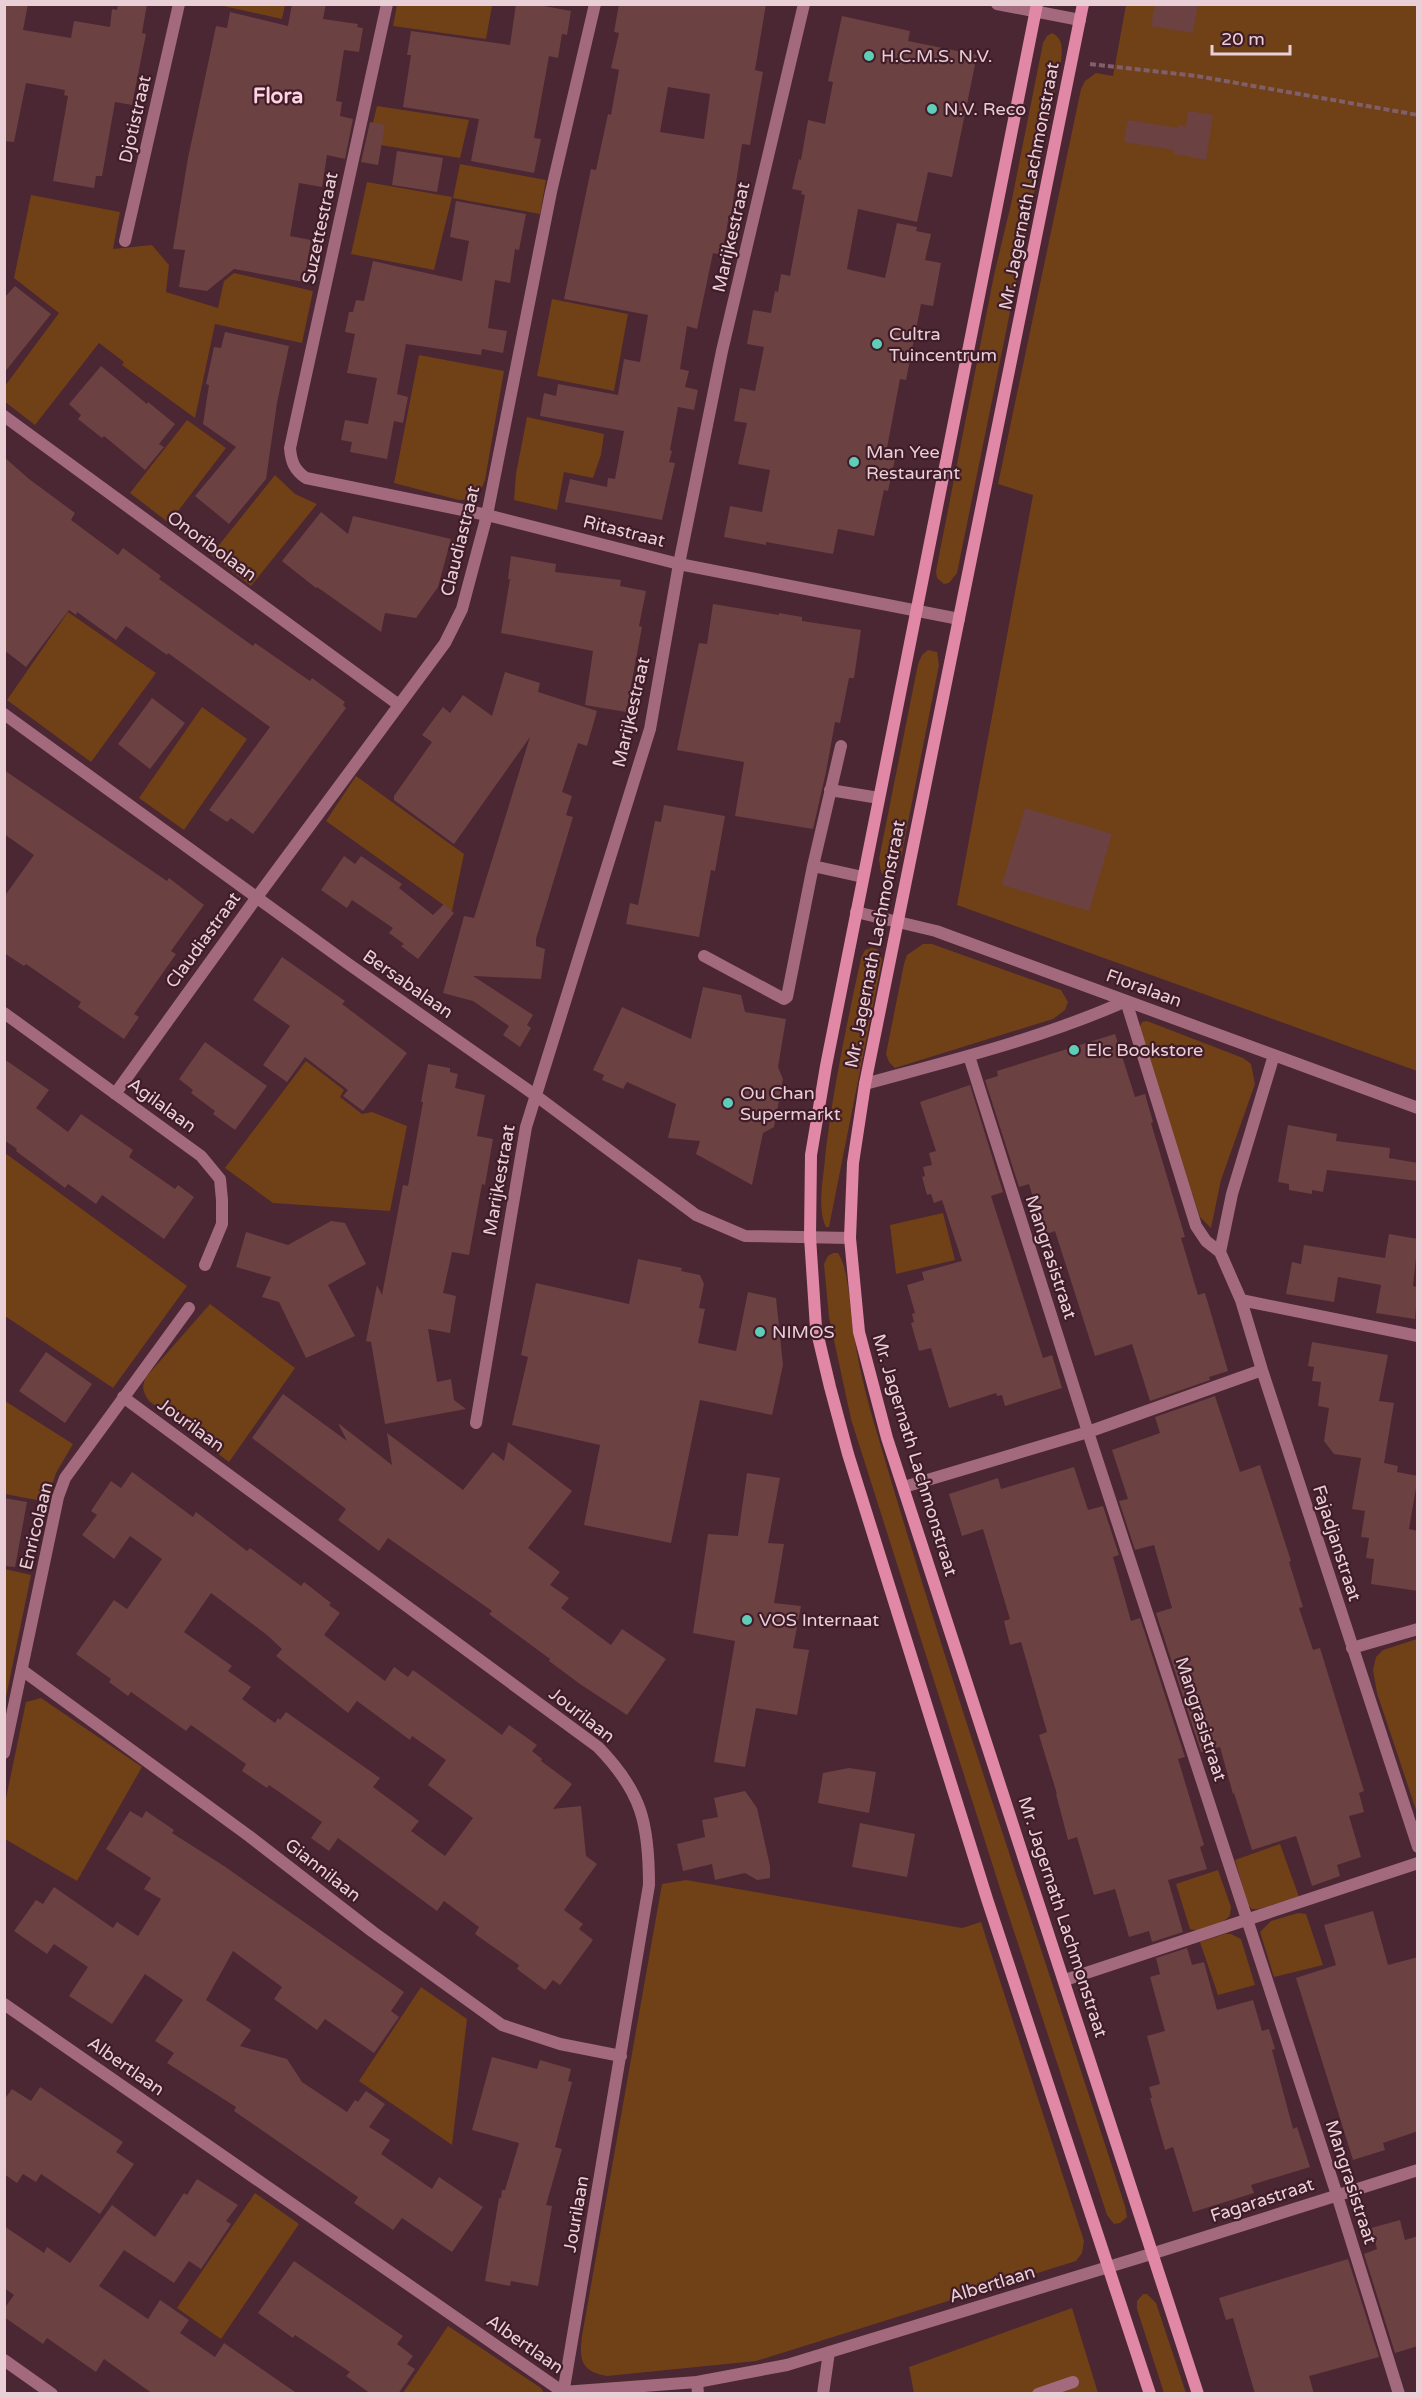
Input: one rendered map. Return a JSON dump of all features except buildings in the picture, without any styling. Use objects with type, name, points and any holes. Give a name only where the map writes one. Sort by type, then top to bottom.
[{"type":"main road","name":"Mr. Jagernath Lachmonstraat","points":[[1083,4],[865,1084],[853,1163],[850,1238],[859,1332],[887,1438],[1198,2394]]},
{"type":"main road","name":"Mr. Jagernath Lachmonstraat","points":[[1037,8],[856,912],[811,1155],[810,1237],[816,1328],[848,1454],[987,1899],[1150,2394]]},
{"type":"street","name":"Djotistraat","points":[[125,241],[179,4]]},
{"type":"street","name":"Suzettestraat","points":[[291,459],[291,448],[387,4]]},
{"type":"street","name":"Claudiastraat","points":[[115,1094],[445,643],[462,609],[487,514],[551,192],[595,4]]},
{"type":"street","name":"Marijkestraat","points":[[476,1423],[526,1127],[650,729],[679,564],[722,351],[804,4]]},
{"type":"street","points":[[997,4],[1037,8],[1080,20]]},
{"type":"street","name":"Onoribolaan","points":[[4,416],[399,705]]},
{"type":"street","name":"Ritastraat","points":[[291,459],[294,468],[306,478],[487,514],[679,564],[959,619]]},
{"type":"street","name":"Bersabalaan","points":[[4,714],[535,1095],[696,1215],[745,1236],[850,1238]]},
{"type":"street","points":[[704,956],[781,999],[787,998],[813,866],[841,746]]},
{"type":"street","points":[[830,790],[879,798]]},
{"type":"street","points":[[813,866],[863,877]]},
{"type":"street","name":"Floralaan","points":[[856,912],[936,931],[1418,1107]]},
{"type":"street","points":[[865,1084],[969,1056],[1091,1017],[1126,1001]]},
{"type":"street","name":"Fajadjanstraat","points":[[1126,1001],[1196,1226],[1206,1241],[1220,1252],[1241,1300],[1418,1847]]},
{"type":"street","name":"Agilalaan","points":[[4,1013],[201,1156],[220,1179],[222,1224],[205,1265]]},
{"type":"street","points":[[1220,1252],[1232,1194],[1274,1055]]},
{"type":"street","name":"Mangrasistraat","points":[[969,1056],[1088,1432],[1337,2195],[1399,2394]]},
{"type":"street","points":[[1241,1300],[1418,1336]]},
{"type":"street","name":"Enricolaan","points":[[4,1753],[58,1497],[65,1478],[189,1308]]},
{"type":"street","points":[[904,1487],[1088,1432],[1262,1370]]},
{"type":"street","name":"Jourilaan","points":[[123,1397],[598,1747],[613,1763],[637,1800],[645,1820],[649,1853],[649,1885],[563,2393]]},
{"type":"street","points":[[1352,1648],[1418,1629]]},
{"type":"street","name":"Giannilaan","points":[[22,1670],[249,1836],[373,1932],[502,2025],[560,2044],[621,2056]]},
{"type":"street","points":[[1065,1980],[1418,1863]]},
{"type":"street","name":"Albertlaan","points":[[4,2004],[563,2393],[698,2388],[787,2365],[1109,2267]]},
{"type":"street","name":"Fagarastraat","points":[[1109,2267],[1418,2170]]},
{"type":"street","points":[[823,2394],[829,2352]]},
{"type":"street","points":[[4,2360],[52,2394]]},
{"type":"street","points":[[1038,2394],[1073,2382]]},
{"type":"path","points":[[1072,62],[1197,76],[1418,115]]},
{"type":"shaded area","points":[[285,4],[282,19],[219,5]]},
{"type":"shaded area","points":[[483,4],[492,6],[486,39],[393,26],[397,5]]},
{"type":"shaded area","points":[[1126,5],[1417,5],[1417,1071],[957,905],[1033,495],[998,484],[1081,89],[1085,81],[1096,73],[1113,76]]},
{"type":"shaded area","points":[[1052,33],[1060,41],[1061,61],[957,573],[949,583],[944,584],[937,578],[936,571],[994,275],[1011,204],[1043,43]]},
{"type":"shaded area","points":[[377,106],[469,120],[460,158],[368,143]]},
{"type":"shaded area","points":[[460,164],[546,180],[540,214],[453,198]]},
{"type":"shaded area","points":[[367,182],[452,197],[434,270],[351,254]]},
{"type":"shaded area","points":[[31,195],[120,212],[113,249],[152,245],[169,265],[166,292],[218,308],[224,281],[234,273],[313,291],[302,343],[215,324],[195,418],[122,365],[124,362],[99,343],[35,425],[4,401],[5,386],[59,313],[14,278]]},
{"type":"shaded area","points":[[552,299],[628,314],[614,391],[537,376]]},
{"type":"shaded area","points":[[419,355],[504,371],[485,480],[479,492],[472,497],[459,500],[394,483]]},
{"type":"shaded area","points":[[527,417],[604,434],[601,455],[593,478],[564,472],[557,510],[514,500],[516,474]]},
{"type":"shaded area","points":[[187,420],[226,448],[169,523],[130,493]]},
{"type":"shaded area","points":[[275,475],[295,494],[317,504],[251,586],[211,555]]},
{"type":"shaded area","points":[[68,612],[156,673],[91,762],[7,700]]},
{"type":"shaded area","points":[[928,650],[937,652],[939,665],[902,853],[895,873],[884,875],[881,872],[879,859],[918,664],[922,655]]},
{"type":"shaded area","points":[[202,707],[247,739],[184,830],[139,798]]},
{"type":"shaded area","points":[[356,776],[464,854],[452,911],[326,821]]},
{"type":"shaded area","points":[[923,944],[932,944],[1061,990],[1068,1002],[1065,1010],[1053,1019],[895,1068],[889,1062],[886,1054],[904,964],[907,955]]},
{"type":"shaded area","points":[[877,949],[882,960],[829,1227],[826,1227],[821,1206],[822,1190],[835,1089],[861,958],[865,950]]},
{"type":"shaded area","points":[[1147,1021],[1243,1058],[1251,1064],[1255,1084],[1221,1180],[1211,1228],[1200,1217],[1139,1029],[1142,1022]]},
{"type":"shaded area","points":[[306,1061],[344,1090],[340,1097],[362,1114],[372,1112],[407,1126],[390,1211],[273,1203],[225,1168]]},
{"type":"shaded area","points":[[5,1153],[187,1286],[113,1388],[5,1316]]},
{"type":"shaded area","points":[[943,1213],[955,1260],[896,1274],[890,1225]]},
{"type":"shaded area","points":[[838,1253],[845,1271],[853,1331],[864,1387],[906,1530],[1125,2206],[1127,2217],[1120,2223],[1114,2224],[1107,2215],[1004,1901],[851,1419],[829,1317],[824,1264],[828,1256]]},
{"type":"shaded area","points":[[210,1304],[295,1368],[229,1462],[149,1401],[143,1389],[146,1377]]},
{"type":"shaded area","points":[[5,1401],[73,1444],[56,1473],[47,1502],[5,1494]]},
{"type":"shaded area","points":[[4,1569],[31,1575],[5,1702]]},
{"type":"shaded area","points":[[1418,1639],[1417,1813],[1377,1693],[1373,1670],[1376,1657],[1383,1650]]},
{"type":"shaded area","points":[[41,1698],[142,1767],[77,1881],[5,1839],[5,1803],[26,1702]]},
{"type":"shaded area","points":[[1280,1844],[1299,1897],[1252,1909],[1248,1905],[1235,1860]]},
{"type":"shaded area","points":[[1218,1870],[1231,1907],[1230,1915],[1223,1922],[1212,1927],[1200,1930],[1190,1929],[1176,1884]]},
{"type":"shaded area","points":[[686,1880],[962,1928],[981,1922],[1084,2241],[1082,2253],[1076,2261],[756,2361],[607,2376],[598,2374],[587,2367],[581,2352],[582,2336],[662,1884]]},
{"type":"shaded area","points":[[1298,1913],[1306,1914],[1323,1965],[1274,1977],[1260,1932],[1271,1921]]},
{"type":"shaded area","points":[[1225,1934],[1241,1939],[1255,1985],[1218,1995],[1200,1942]]},
{"type":"shaded area","points":[[421,1987],[467,2019],[452,2145],[359,2081]]},
{"type":"shaded area","points":[[255,2193],[299,2224],[221,2339],[177,2308]]},
{"type":"shaded area","points":[[1143,2294],[1147,2294],[1156,2303],[1186,2393],[1164,2393],[1137,2309],[1137,2301]]},
{"type":"shaded area","points":[[1072,2308],[1098,2393],[914,2393],[909,2367]]},
{"type":"shaded area","points":[[448,2326],[541,2388],[544,2393],[403,2393]]},
{"type":"place","name":"H.C.M.S. N.V.","points":[[869,56]]},
{"type":"place","name":"N.V. Reco","points":[[932,109]]},
{"type":"place","name":"Cultra Tuincentrum","points":[[877,344]]},
{"type":"place","name":"Man Yee Restaurant","points":[[854,462]]},
{"type":"place","name":"Elc Bookstore","points":[[1074,1050]]},
{"type":"place","name":"Ou Chan Supermarkt","points":[[728,1103]]},
{"type":"place","name":"NIMOS","points":[[760,1332]]},
{"type":"place","name":"VOS Internaat","points":[[747,1620]]},
{"type":"district","name":"Flora","points":[[278,96]]}]
